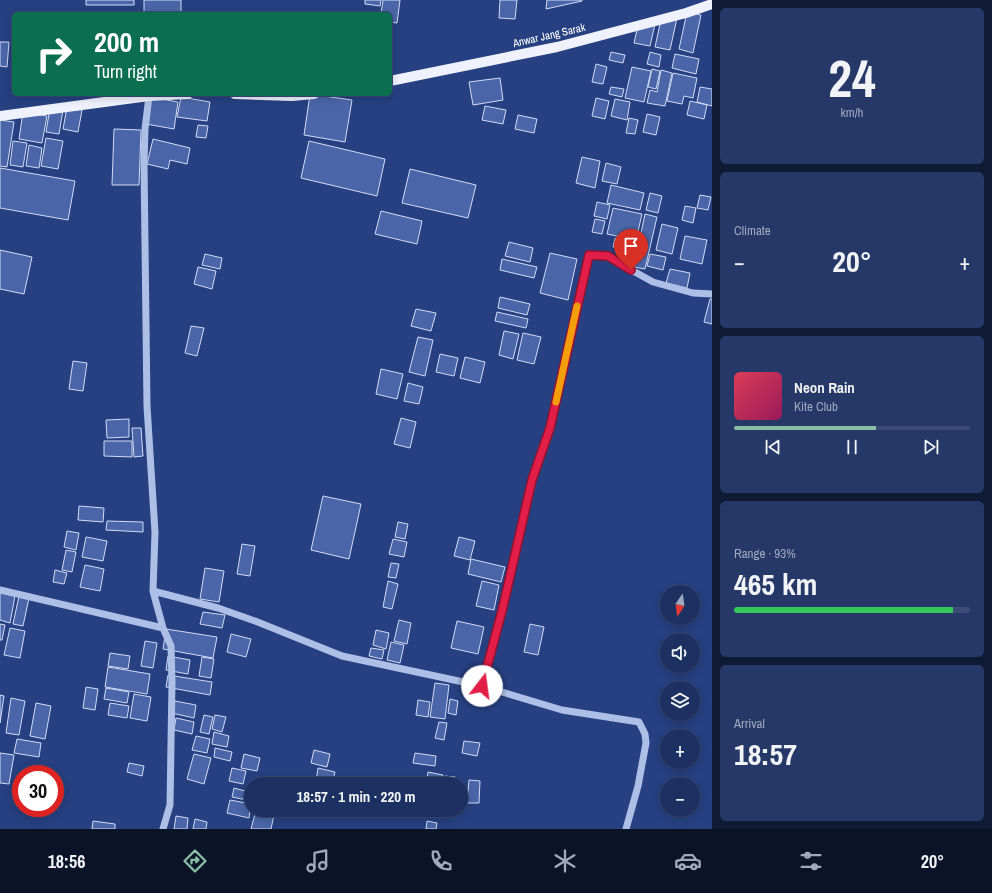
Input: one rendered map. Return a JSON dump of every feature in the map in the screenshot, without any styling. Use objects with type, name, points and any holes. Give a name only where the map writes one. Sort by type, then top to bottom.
[{"type":"main road","name":"Anwar Jang Sarak","points":[[392,81],[557,47],[686,14],[712,4]]},
{"type":"main road","points":[[0,116],[149,96]]},
{"type":"street","points":[[149,96],[145,129],[144,163],[147,406],[155,532],[153,591],[163,628],[171,646],[172,683],[170,805],[163,829]]},
{"type":"street","points":[[482,686],[503,607],[532,480],[550,428],[589,255],[608,256],[653,282],[693,293],[712,294]]},
{"type":"street","points":[[0,590],[163,628]]},
{"type":"street","points":[[153,591],[218,608],[255,621],[342,656],[482,686],[562,710],[639,722],[645,734],[646,743],[638,786],[626,829]]},
{"type":"building","points":[[86,0],[134,0],[134,5],[86,5]]},
{"type":"building","points":[[144,0],[181,0],[181,12],[144,12]]},
{"type":"building","points":[[365,0],[381,0],[380,6],[365,4]]},
{"type":"building","points":[[383,0],[400,0],[397,23],[392,22],[392,12],[381,12]]},
{"type":"building","points":[[500,0],[517,0],[515,19],[499,18]]},
{"type":"building","points":[[547,0],[582,0],[582,1],[546,9]]},
{"type":"building","points":[[687,12],[701,15],[693,53],[679,49]]},
{"type":"building","points":[[662,15],[677,18],[670,50],[655,47]]},
{"type":"building","points":[[639,21],[655,24],[650,46],[634,43]]},
{"type":"building","points":[[0,42],[9,42],[7,67],[0,66]]},
{"type":"building","points":[[611,52],[625,55],[623,63],[609,60]]},
{"type":"building","points":[[650,52],[661,55],[659,67],[647,64]]},
{"type":"building","points":[[675,54],[699,59],[696,74],[672,68]]},
{"type":"building","points":[[596,64],[607,67],[603,84],[592,82]]},
{"type":"building","points":[[632,67],[651,71],[644,102],[625,98]]},
{"type":"building","points":[[652,69],[660,71],[656,89],[648,87]]},
{"type":"building","points":[[661,70],[672,73],[665,106],[647,103],[650,90],[657,92]]},
{"type":"building","points":[[673,73],[697,78],[693,98],[684,96],[682,104],[667,101]]},
{"type":"building","points":[[500,78],[503,100],[473,105],[469,82]]},
{"type":"building","points":[[611,87],[624,89],[622,97],[609,94]]},
{"type":"building","points":[[700,87],[712,89],[712,106],[697,102]]},
{"type":"building","points":[[310,96],[324,96],[352,100],[345,142],[304,135]]},
{"type":"building","points":[[151,97],[178,102],[174,129],[146,124]]},
{"type":"building","points":[[181,97],[210,102],[207,121],[177,117]]},
{"type":"building","points":[[596,98],[609,101],[605,119],[592,116]]},
{"type":"building","points":[[615,99],[630,102],[627,120],[611,116]]},
{"type":"building","points":[[690,101],[707,105],[704,119],[687,115]]},
{"type":"building","points":[[485,106],[506,110],[503,124],[482,120]]},
{"type":"building","points":[[67,107],[82,110],[78,132],[63,129]]},
{"type":"building","points":[[50,108],[63,110],[59,134],[46,132]]},
{"type":"building","points":[[23,112],[47,116],[42,143],[19,139]]},
{"type":"building","points":[[647,114],[660,117],[656,135],[643,132]]},
{"type":"building","points":[[518,115],[537,119],[534,133],[515,129]]},
{"type":"building","points":[[629,118],[638,120],[635,134],[626,133]]},
{"type":"building","points":[[0,120],[14,122],[7,167],[0,166]]},
{"type":"building","points":[[198,125],[208,126],[206,138],[196,137]]},
{"type":"building","points":[[114,129],[141,130],[139,185],[112,185]]},
{"type":"building","points":[[46,138],[63,141],[58,169],[41,166]]},
{"type":"building","points":[[153,139],[190,148],[187,164],[170,160],[168,169],[147,164]]},
{"type":"building","points":[[13,141],[27,143],[23,167],[10,165]]},
{"type":"building","points":[[309,141],[385,159],[377,196],[301,178]]},
{"type":"building","points":[[29,145],[42,148],[39,168],[26,166]]},
{"type":"building","points":[[582,157],[600,161],[595,188],[576,183]]},
{"type":"building","points":[[606,163],[621,167],[617,184],[602,181]]},
{"type":"building","points":[[0,168],[75,181],[68,220],[0,208]]},
{"type":"building","points":[[410,169],[476,185],[468,218],[402,203]]},
{"type":"building","points":[[611,185],[644,193],[640,210],[607,203]]},
{"type":"building","points":[[650,193],[662,196],[658,213],[646,210]]},
{"type":"building","points":[[700,195],[711,197],[708,210],[697,208]]},
{"type":"building","points":[[597,202],[610,205],[607,219],[594,216]]},
{"type":"building","points":[[685,206],[696,208],[693,223],[682,220]]},
{"type":"building","points":[[613,208],[642,214],[636,240],[607,234]]},
{"type":"building","points":[[381,211],[422,221],[417,244],[375,234]]},
{"type":"building","points":[[645,214],[657,217],[645,269],[634,267]]},
{"type":"building","points":[[595,219],[605,221],[602,234],[592,232]]},
{"type":"building","points":[[662,224],[678,228],[672,254],[656,250]]},
{"type":"building","points":[[685,236],[707,240],[702,264],[680,259]]},
{"type":"building","points":[[615,238],[634,242],[632,252],[613,247]]},
{"type":"building","points":[[509,242],[533,248],[530,262],[505,256]]},
{"type":"building","points":[[0,250],[32,257],[24,294],[0,289]]},
{"type":"building","points":[[550,253],[577,259],[568,300],[540,293]]},
{"type":"building","points":[[205,254],[222,258],[220,269],[202,265]]},
{"type":"building","points":[[650,254],[666,257],[663,270],[647,266]]},
{"type":"building","points":[[502,259],[537,267],[534,278],[500,270]]},
{"type":"building","points":[[198,267],[216,271],[212,289],[194,284]]},
{"type":"building","points":[[670,269],[690,273],[687,288],[666,283]]},
{"type":"building","points":[[500,297],[530,304],[527,315],[498,308]]},
{"type":"building","points":[[710,299],[712,299],[712,324],[704,322]]},
{"type":"building","points":[[416,309],[436,313],[431,331],[411,326]]},
{"type":"building","points":[[497,312],[528,319],[526,328],[495,321]]},
{"type":"building","points":[[191,326],[204,328],[197,356],[185,353]]},
{"type":"building","points":[[504,331],[519,334],[513,359],[499,355]]},
{"type":"building","points":[[523,333],[541,337],[534,364],[517,360]]},
{"type":"building","points":[[418,337],[433,340],[425,376],[409,372]]},
{"type":"building","points":[[440,354],[458,358],[454,376],[436,372]]},
{"type":"building","points":[[465,357],[485,362],[480,383],[460,378]]},
{"type":"building","points":[[73,361],[87,363],[83,391],[69,389]]},
{"type":"building","points":[[381,369],[403,374],[397,399],[376,394]]},
{"type":"building","points":[[408,383],[423,387],[419,404],[404,401]]},
{"type":"building","points":[[401,418],[416,422],[410,448],[394,444]]},
{"type":"building","points":[[129,419],[129,437],[107,438],[106,420]]},
{"type":"building","points":[[132,428],[141,428],[143,456],[134,457]]},
{"type":"building","points":[[104,441],[132,441],[132,457],[104,456]]},
{"type":"building","points":[[323,496],[361,504],[349,559],[311,550]]},
{"type":"building","points":[[79,506],[104,508],[103,522],[78,520]]},
{"type":"building","points":[[107,521],[143,522],[143,532],[106,530]]},
{"type":"building","points":[[398,522],[408,524],[405,539],[395,537]]},
{"type":"building","points":[[67,531],[79,533],[76,550],[64,547]]},
{"type":"building","points":[[86,537],[107,541],[103,561],[82,557]]},
{"type":"building","points":[[459,537],[475,541],[470,560],[454,556]]},
{"type":"building","points":[[393,539],[407,542],[404,557],[389,554]]},
{"type":"building","points":[[242,544],[255,546],[250,576],[237,574]]},
{"type":"building","points":[[66,550],[76,552],[72,572],[62,570]]},
{"type":"building","points":[[471,559],[505,567],[501,582],[468,574]]},
{"type":"building","points":[[391,563],[399,564],[396,578],[388,577]]},
{"type":"building","points":[[85,565],[104,569],[100,591],[80,587]]},
{"type":"building","points":[[205,568],[224,571],[219,602],[200,599]]},
{"type":"building","points":[[55,570],[67,573],[64,584],[53,582]]},
{"type":"building","points":[[388,581],[398,584],[392,609],[383,607]]},
{"type":"building","points":[[482,581],[499,585],[494,610],[476,606]]},
{"type":"building","points":[[0,593],[15,596],[10,623],[0,620]]},
{"type":"building","points":[[19,596],[29,598],[23,626],[13,624]]},
{"type":"building","points":[[203,612],[225,615],[222,628],[200,624]]},
{"type":"building","points":[[399,620],[411,623],[407,644],[394,641]]},
{"type":"building","points":[[457,621],[484,627],[478,654],[451,648]]},
{"type":"building","points":[[0,624],[5,625],[2,640],[0,640]]},
{"type":"building","points":[[530,624],[544,627],[538,655],[524,652]]},
{"type":"building","points":[[10,628],[25,631],[20,658],[4,655]]},
{"type":"building","points":[[166,629],[217,637],[213,658],[163,649]]},
{"type":"building","points":[[376,630],[389,633],[386,649],[373,645]]},
{"type":"building","points":[[231,634],[251,639],[246,657],[227,652]]},
{"type":"building","points":[[145,641],[157,643],[153,668],[141,666]]},
{"type":"building","points":[[391,642],[404,645],[400,663],[387,660]]},
{"type":"building","points":[[371,648],[384,650],[382,659],[369,656]]},
{"type":"building","points":[[110,653],[130,656],[128,669],[108,666]]},
{"type":"building","points":[[168,656],[190,660],[188,674],[166,670]]},
{"type":"building","points":[[202,657],[214,659],[211,678],[199,676]]},
{"type":"building","points":[[108,667],[150,674],[147,694],[105,687]]},
{"type":"building","points":[[168,675],[212,682],[210,695],[166,687]]},
{"type":"building","points":[[435,683],[449,685],[445,719],[430,717]]},
{"type":"building","points":[[86,687],[98,689],[95,710],[83,708]]},
{"type":"building","points":[[106,688],[129,692],[127,703],[104,699]]},
{"type":"building","points":[[134,694],[151,697],[147,721],[130,718]]},
{"type":"building","points":[[0,695],[4,696],[0,723]]},
{"type":"building","points":[[11,698],[25,701],[19,735],[6,733]]},
{"type":"building","points":[[450,699],[458,701],[456,715],[448,713]]},
{"type":"building","points":[[418,700],[430,702],[428,717],[416,715]]},
{"type":"building","points":[[175,701],[196,705],[194,718],[172,713]]},
{"type":"building","points":[[36,703],[51,706],[45,739],[30,736]]},
{"type":"building","points":[[110,703],[129,706],[127,718],[108,715]]},
{"type":"building","points":[[204,715],[213,717],[209,734],[200,732]]},
{"type":"building","points":[[215,715],[226,717],[222,732],[212,729]]},
{"type":"building","points":[[176,718],[194,722],[192,734],[174,730]]},
{"type":"building","points":[[439,722],[447,723],[444,740],[435,738]]},
{"type":"building","points":[[214,732],[229,736],[227,747],[212,744]]},
{"type":"building","points":[[196,736],[210,739],[207,753],[192,750]]},
{"type":"building","points":[[17,739],[41,743],[39,757],[14,753]]},
{"type":"building","points":[[464,741],[480,743],[477,756],[462,753]]},
{"type":"building","points":[[215,748],[232,752],[230,761],[214,757]]},
{"type":"building","points":[[314,750],[330,754],[327,767],[311,763]]},
{"type":"building","points":[[0,753],[14,755],[9,784],[0,783]]},
{"type":"building","points":[[415,753],[436,756],[435,766],[413,763]]},
{"type":"building","points":[[194,754],[211,758],[204,784],[187,779]]},
{"type":"building","points":[[244,754],[260,758],[257,771],[241,768]]},
{"type":"building","points":[[129,763],[144,766],[142,776],[127,772]]},
{"type":"building","points":[[232,768],[246,771],[243,784],[229,781]]},
{"type":"building","points":[[318,768],[335,772],[334,777],[317,777]]},
{"type":"building","points":[[428,772],[443,775],[443,777],[427,777]]},
{"type":"building","points":[[469,780],[480,781],[479,803],[468,803]]},
{"type":"building","points":[[234,788],[244,791],[244,799],[232,797]]},
{"type":"building","points":[[230,800],[244,803],[244,817],[227,813]]},
{"type":"building","points":[[176,816],[188,818],[187,829],[174,829]]},
{"type":"building","points":[[254,817],[274,817],[271,829],[251,829]]},
{"type":"building","points":[[195,819],[207,822],[206,829],[193,829]]},
{"type":"building","points":[[93,821],[115,824],[115,829],[92,829]]},
{"type":"building","points":[[427,821],[437,823],[436,829],[426,829]]},
{"type":"slow traffic","points":[[556,402],[577,306]]},
{"type":"route","points":[[482,686],[503,607],[532,480],[550,428],[589,255],[608,256],[631,270]]}]
